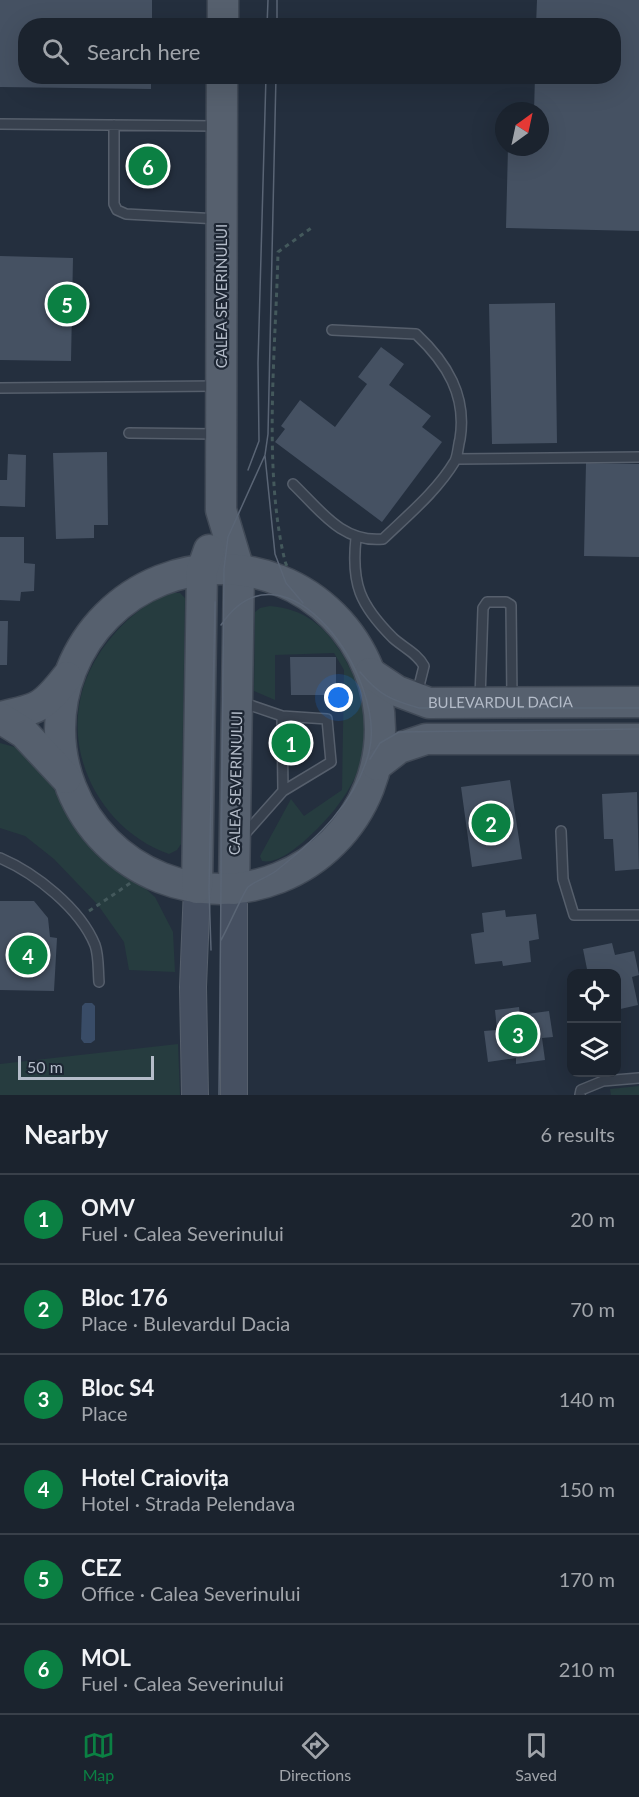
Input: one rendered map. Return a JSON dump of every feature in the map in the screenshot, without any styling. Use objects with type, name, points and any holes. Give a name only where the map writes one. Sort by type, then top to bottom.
[{"type":"main road","points":[[223,0],[223,18]]},
{"type":"main road","name":"CALEA SEVERINULUI","points":[[195,1095],[193,987],[197,888],[202,570],[221,515],[222,84]]},
{"type":"main road","name":"CALEA SEVERINULUI","points":[[221,515],[239,570],[234,889],[234,1095]]},
{"type":"main road","points":[[0,718],[24,733],[47,755],[68,782],[79,806],[94,829],[112,848],[153,875],[197,888],[234,889],[266,883],[284,876],[320,855],[345,830],[358,810],[377,765],[381,730],[379,705],[370,673],[358,647],[341,624],[320,603],[299,590],[275,580],[239,570],[202,570],[155,582],[122,602],[96,627],[78,654],[69,675],[60,713],[60,733],[68,782]]},
{"type":"main road","name":"BULEVARDUL DACIA","points":[[370,673],[415,700],[443,704],[639,702]]},
{"type":"main road","points":[[0,718],[34,710],[49,700],[69,675]]},
{"type":"main road","points":[[377,765],[399,748],[426,740],[639,739]]},
{"type":"lane","points":[[0,124],[222,126]]},
{"type":"lane","points":[[114,125],[114,204],[117,210],[126,214],[221,219]]},
{"type":"lane","points":[[293,484],[337,527],[356,538],[383,539],[423,500],[456,459],[463,417],[450,373],[436,352],[416,334],[332,330]]},
{"type":"lane","points":[[0,388],[222,386]]},
{"type":"lane","points":[[129,433],[222,434]]},
{"type":"lane","points":[[456,459],[639,457]]},
{"type":"lane","points":[[356,538],[353,569],[358,591],[394,638],[419,658],[424,666],[415,700]]},
{"type":"lane","points":[[480,703],[484,604],[506,602],[511,605],[512,704]]},
{"type":"lane","points":[[235,844],[283,791],[331,762],[327,719],[282,716],[238,701]]},
{"type":"lane","points":[[282,716],[283,791]]},
{"type":"lane","points":[[561,831],[564,879],[573,915],[639,915]]},
{"type":"lane","points":[[0,858],[22,867],[50,889],[78,918],[95,946],[99,982]]},
{"type":"lane","points":[[580,1095],[582,1090],[603,1081],[639,1078]]},
{"type":"path","points":[[299,590],[284,558],[275,484],[273,442],[278,252],[314,226]]},
{"type":"path","points":[[78,918],[135,880],[153,875]]},
{"type":"green space","points":[[167,593],[180,593],[185,598],[181,844],[177,850],[169,854],[146,844],[126,829],[109,812],[95,792],[85,769],[79,745],[78,721],[81,696],[86,680],[102,649],[125,622]]},
{"type":"green space","points":[[270,606],[293,611],[312,620],[335,644],[356,681],[364,707],[366,732],[362,756],[354,779],[341,801],[324,822],[294,850],[273,861],[262,861],[260,856],[291,799],[304,816],[342,790],[344,670],[334,653],[275,655],[275,700],[254,691],[255,612],[260,608]]},
{"type":"green space","points":[[0,743],[29,751],[42,767],[65,810],[87,837],[155,897],[173,932],[175,972],[129,970],[124,942],[98,905],[54,859],[25,836],[0,828]]},
{"type":"green space","points":[[178,1044],[180,1095],[0,1095],[0,1064]]},
{"type":"green space","points":[[639,1086],[639,1095],[611,1095],[610,1089]]},
{"type":"water","points":[[85,1003],[92,1003],[95,1006],[95,1040],[91,1043],[84,1043],[81,1039],[82,1006]]},
{"type":"building","points":[[0,0],[152,0],[152,18],[18,18],[18,84],[151,84],[151,89],[0,87]]},
{"type":"building","points":[[537,0],[639,0],[639,231],[506,228],[508,156],[549,156],[549,102],[534,102],[535,84],[621,84],[621,18],[536,18]]},
{"type":"building","points":[[0,256],[73,258],[71,361],[0,360]]},
{"type":"building","points":[[555,303],[557,443],[492,444],[489,304]]},
{"type":"building","points":[[381,347],[404,364],[389,385],[431,416],[422,427],[442,442],[382,522],[275,442],[285,429],[281,426],[300,400],[335,427],[367,384],[358,377]]},
{"type":"building","points":[[107,452],[108,525],[94,525],[94,538],[56,539],[53,453]]},
{"type":"building","points":[[8,454],[26,455],[25,507],[0,506],[0,480],[7,480]]},
{"type":"building","points":[[586,463],[639,464],[639,557],[584,556]]},
{"type":"building","points":[[0,537],[24,537],[24,563],[35,564],[34,591],[21,592],[20,601],[0,600]]},
{"type":"building","points":[[0,621],[8,621],[7,665],[0,665]]},
{"type":"building","points":[[290,657],[336,657],[336,695],[291,695]]},
{"type":"building","points":[[510,780],[522,859],[472,867],[461,787]]},
{"type":"building","points":[[637,792],[639,869],[615,871],[613,839],[604,839],[602,794]]},
{"type":"building","points":[[0,901],[34,901],[48,918],[50,937],[57,938],[54,991],[0,990]]},
{"type":"building","points":[[505,910],[506,917],[536,914],[539,939],[529,941],[531,962],[503,966],[502,961],[475,964],[471,934],[484,932],[482,913]]},
{"type":"building","points":[[612,943],[615,955],[634,951],[639,975],[632,977],[638,1005],[621,1009],[621,969],[587,969],[583,949]]},
{"type":"building","points":[[519,1007],[520,1015],[549,1011],[553,1037],[542,1038],[545,1060],[516,1064],[516,1058],[488,1062],[484,1031],[497,1030],[495,1010]]},
{"type":"tram line","points":[[267,18],[268,0]]},
{"type":"tram line","points":[[277,0],[277,18]]},
{"type":"tram line","points":[[248,470],[259,441],[258,363],[266,84]]},
{"type":"tram line","points":[[219,1095],[224,569],[228,537],[265,455],[268,434],[276,84]]},
{"type":"tram line","points":[[265,456],[275,554],[286,583],[303,603]]},
{"type":"tram line","points":[[221,625],[247,600],[274,595],[301,604],[326,626],[347,655],[363,688],[371,722],[369,752],[355,788],[344,804],[320,833],[291,859],[273,873],[248,887],[221,940]]},
{"type":"tram line","points":[[211,950],[209,889],[215,602]]},
{"type":"tram line","points":[[360,672],[386,696],[419,708],[639,708]]},
{"type":"tram line","points":[[370,759],[380,743],[399,732],[639,729]]},
{"type":"place","name":"MOL","points":[[148,166]]},
{"type":"place","name":"CEZ","points":[[67,304]]},
{"type":"place","name":"OMV","points":[[291,743]]},
{"type":"place","name":"Bloc 176","points":[[491,823]]},
{"type":"place","name":"Hotel Craiovița","points":[[28,955]]},
{"type":"place","name":"Bloc S4","points":[[518,1034]]}]
